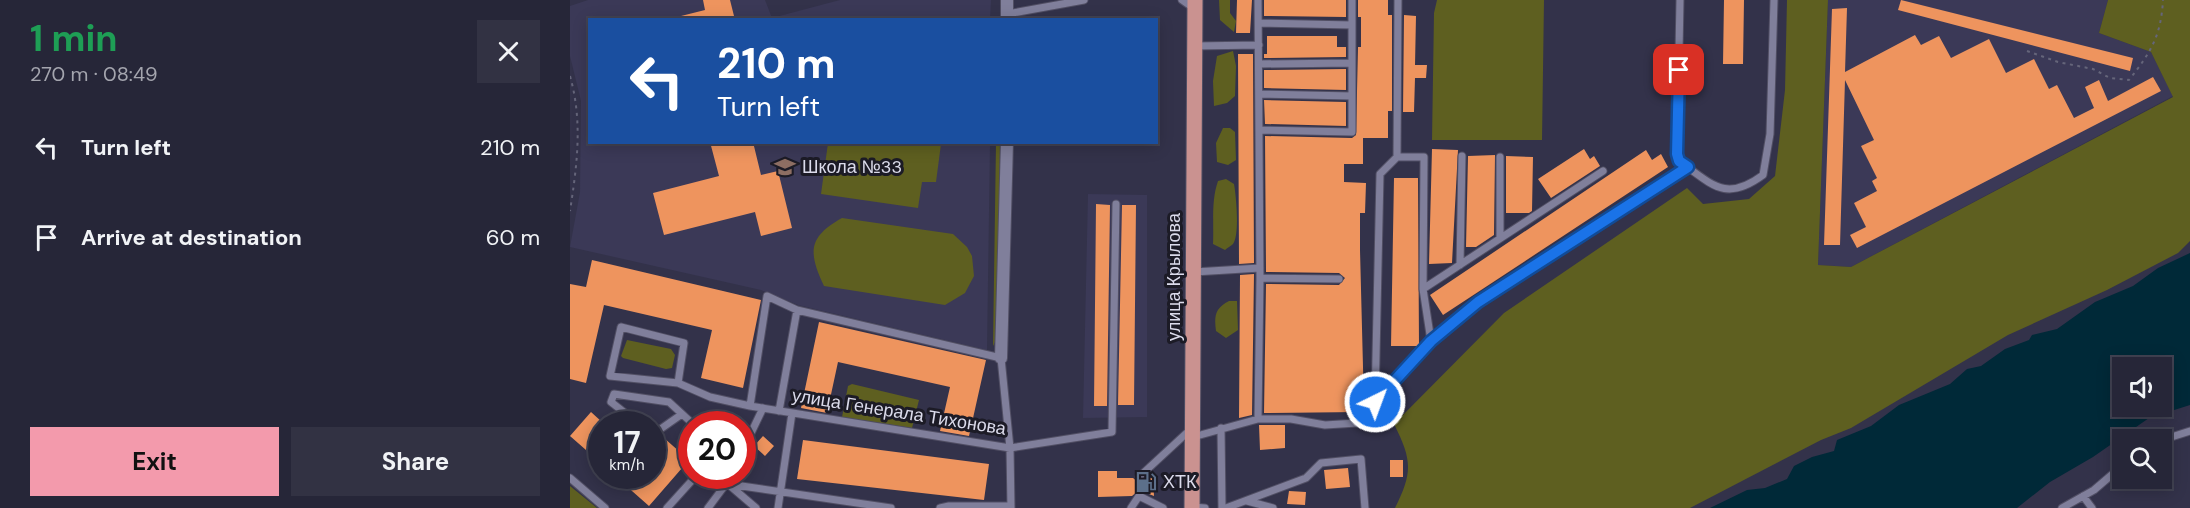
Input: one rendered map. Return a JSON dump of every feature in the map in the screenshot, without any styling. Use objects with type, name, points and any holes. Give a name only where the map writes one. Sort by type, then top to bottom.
[{"type":"main road","name":"улица Крылова","points":[[1190,2],[1194,46],[1193,432],[1197,508]]},
{"type":"street","points":[[1007,0],[1007,17]]},
{"type":"street","points":[[1001,358],[1006,144]]},
{"type":"lane","points":[[1007,17],[1084,0]]},
{"type":"lane","points":[[1258,0],[1260,94],[1258,419]]},
{"type":"lane","points":[[1260,130],[1352,132],[1352,0]]},
{"type":"lane","points":[[1375,402],[1380,174],[1397,157],[1398,0]]},
{"type":"lane","points":[[1680,0],[1677,154],[1679,161],[1719,189],[1746,187],[1763,175],[1770,134],[1774,0]]},
{"type":"lane","points":[[1259,23],[1352,25]]},
{"type":"lane","points":[[1194,46],[1259,45]]},
{"type":"lane","points":[[1259,64],[1352,63]]},
{"type":"lane","points":[[1260,94],[1352,96]]},
{"type":"lane","points":[[1460,265],[1462,156]]},
{"type":"lane","points":[[1397,157],[1425,157],[1424,289],[1431,341]]},
{"type":"lane","points":[[1500,157],[1500,238]]},
{"type":"lane","points":[[1138,477],[1193,432],[1258,419],[1291,419],[1325,425],[1357,423],[1431,341],[1478,302],[1688,167]]},
{"type":"lane","points":[[1424,289],[1603,171]]},
{"type":"lane","name":"улица Генерала Тихонова","points":[[678,383],[684,343],[621,327],[610,376],[678,383],[710,397],[750,406],[1010,448],[1112,432],[1116,204]]},
{"type":"lane","points":[[1193,272],[1260,268]]},
{"type":"lane","points":[[1260,278],[1339,279]]},
{"type":"lane","points":[[750,406],[767,296],[797,310],[1001,358],[1010,448],[1011,507],[949,506],[940,508]]},
{"type":"lane","points":[[779,411],[797,310]]},
{"type":"lane","points":[[622,411],[611,402],[615,394],[669,402],[679,411]]},
{"type":"lane","points":[[756,423],[763,408]]},
{"type":"lane","points":[[778,508],[792,413]]},
{"type":"lane","points":[[1221,428],[1224,508],[1247,505],[1273,508]]},
{"type":"lane","points":[[2172,437],[2190,431]]},
{"type":"lane","points":[[1247,505],[1306,478],[1321,463],[1361,459],[1365,508]]},
{"type":"lane","points":[[2062,508],[2084,496],[2112,474]]},
{"type":"lane","points":[[570,478],[605,508]]},
{"type":"lane","points":[[756,488],[891,508]]},
{"type":"lane","points":[[667,508],[684,489]]},
{"type":"lane","points":[[708,508],[724,489]]},
{"type":"lane","points":[[734,489],[756,508]]},
{"type":"lane","points":[[1131,508],[1139,496],[1163,508]]},
{"type":"lane","points":[[2084,496],[2092,508]]},
{"type":"path","points":[[2027,51],[2058,62],[2092,69],[2110,78],[2129,80],[2147,57],[2162,27],[2163,0]]},
{"type":"path","points":[[570,76],[578,105],[577,165],[570,211]]},
{"type":"shaded area","name":"Школа №33","points":[[588,0],[765,0],[772,18],[588,18],[588,144],[990,144],[987,350],[798,305],[761,290],[570,247],[580,192],[581,101],[570,56],[570,6]]},
{"type":"shaded area","name":"Школа №33","points":[[840,0],[991,0],[990,18],[772,18]]},
{"type":"shaded area","points":[[1219,0],[1230,0],[1230,13],[1236,21],[1234,32],[1220,20]]},
{"type":"shaded area","points":[[1437,0],[1544,0],[1542,140],[1432,140],[1434,13]]},
{"type":"shaded area","points":[[1787,0],[1828,0],[1818,265],[1851,267],[2173,97],[2151,52],[2099,33],[2108,0],[2190,0],[2190,241],[2178,253],[2107,290],[2008,335],[1851,428],[1821,440],[1690,508],[1395,508],[1405,485],[1408,466],[1404,447],[1394,424],[1504,313],[1687,188],[1703,204],[1749,199],[1775,176],[1785,90]]},
{"type":"shaded area","points":[[1828,0],[2108,0],[2099,33],[2151,52],[2173,96],[1851,267],[1818,265]]},
{"type":"shaded area","points":[[1233,51],[1236,66],[1235,96],[1227,103],[1214,106],[1213,81],[1217,56]]},
{"type":"shaded area","points":[[1223,128],[1230,128],[1235,132],[1236,160],[1228,165],[1217,162],[1216,143]]},
{"type":"shaded area","points":[[828,144],[941,144],[936,182],[922,182],[918,208],[821,194]]},
{"type":"shaded area","points":[[996,144],[1000,144],[998,336],[993,346]]},
{"type":"shaded area","points":[[1226,179],[1234,184],[1237,224],[1233,244],[1225,250],[1213,244],[1213,212],[1218,181]]},
{"type":"shaded area","points":[[1088,194],[1147,195],[1147,417],[1083,418]]},
{"type":"shaded area","points":[[842,218],[953,234],[967,247],[972,256],[974,276],[965,293],[945,305],[824,286],[815,264],[814,246],[823,232]]},
{"type":"shaded area","points":[[1229,301],[1237,301],[1238,330],[1226,338],[1216,331],[1215,321],[1218,310]]},
{"type":"shaded area","points":[[627,340],[671,349],[675,355],[672,368],[666,369],[623,358],[621,356]]},
{"type":"shaded area","points":[[852,384],[919,400],[912,428],[842,417],[848,386]]},
{"type":"shaded area","points":[[570,486],[597,508],[570,508]]},
{"type":"water","points":[[2190,253],[2190,405],[2172,411],[2172,357],[2112,357],[2112,417],[2152,417],[2133,429],[2112,429],[2112,444],[2050,482],[2017,508],[1710,508],[1747,490],[1765,488],[1787,479],[1794,466],[1812,457],[1834,451],[1837,440],[1871,426],[1899,405],[1950,384],[1967,369],[1981,366],[2005,349],[2029,340],[2032,335],[2057,329],[2095,302],[2133,286],[2158,268]]},
{"type":"building","points":[[703,0],[730,0],[734,18],[682,18],[681,16],[705,10]]},
{"type":"building","points":[[1237,0],[1252,0],[1250,33],[1236,33]]},
{"type":"building","points":[[1264,0],[1346,0],[1346,17],[1264,16]]},
{"type":"building","points":[[1358,0],[1388,0],[1388,15],[1392,15],[1392,111],[1388,111],[1388,138],[1363,138],[1363,164],[1344,164],[1344,182],[1366,183],[1365,213],[1360,213],[1364,406],[1360,412],[1264,413],[1266,284],[1339,285],[1345,278],[1339,273],[1266,272],[1265,136],[1352,138],[1356,135],[1358,47],[1361,47],[1361,17],[1358,17]]},
{"type":"building","points":[[1724,0],[1744,0],[1743,64],[1723,64]]},
{"type":"building","points":[[1901,0],[2133,58],[2130,71],[1898,10]]},
{"type":"building","points":[[1847,8],[1845,72],[1915,35],[1921,45],[1939,36],[1951,58],[1989,39],[2006,73],[2034,59],[2049,89],[2057,85],[2074,118],[2094,108],[2085,87],[2099,80],[2108,101],[2153,77],[2161,91],[1857,248],[1850,235],[1866,227],[1854,203],[1877,191],[1872,181],[1877,178],[1861,146],[1874,140],[1845,80],[1840,245],[1824,245],[1832,9]]},
{"type":"building","points":[[1404,15],[1416,16],[1415,65],[1427,65],[1426,78],[1415,78],[1414,112],[1403,112]]},
{"type":"building","points":[[1267,36],[1337,36],[1337,47],[1346,47],[1346,57],[1264,58],[1264,54],[1267,54]]},
{"type":"building","points":[[1238,54],[1253,54],[1254,263],[1239,264]]},
{"type":"building","points":[[1346,69],[1346,90],[1264,88],[1264,70]]},
{"type":"building","points":[[1264,100],[1346,102],[1346,126],[1265,124]]},
{"type":"building","points":[[711,144],[753,144],[761,175],[778,171],[792,228],[761,236],[755,212],[664,235],[653,193],[719,176]]},
{"type":"building","points":[[1432,149],[1458,150],[1452,263],[1429,264]]},
{"type":"building","points":[[1584,149],[1590,159],[1594,156],[1600,166],[1551,198],[1538,179]]},
{"type":"building","points":[[1646,150],[1652,160],[1661,154],[1668,167],[1443,315],[1430,295]]},
{"type":"building","points":[[1495,155],[1494,235],[1476,247],[1466,247],[1468,156]]},
{"type":"building","points":[[1506,156],[1533,157],[1532,211],[1529,213],[1506,213]]},
{"type":"building","points":[[1394,178],[1418,178],[1419,346],[1391,346]]},
{"type":"building","points":[[1096,204],[1110,205],[1107,406],[1094,406]]},
{"type":"building","points":[[1122,205],[1136,205],[1134,405],[1118,405]]},
{"type":"building","points":[[592,260],[761,300],[743,388],[701,378],[712,330],[604,305],[586,383],[570,379],[570,284],[586,287]]},
{"type":"building","points":[[1254,274],[1252,415],[1239,418],[1240,275]]},
{"type":"building","points":[[819,322],[986,360],[969,436],[940,431],[950,387],[838,362],[827,413],[801,408]]},
{"type":"building","points":[[588,415],[588,452],[570,436]]},
{"type":"building","points":[[1259,425],[1285,425],[1285,448],[1260,450]]},
{"type":"building","points":[[763,436],[774,446],[765,456],[756,448],[756,444]]},
{"type":"building","points":[[666,440],[678,450],[678,473],[666,486]]},
{"type":"building","points":[[803,440],[989,464],[984,500],[797,479]]},
{"type":"building","points":[[1390,460],[1403,460],[1403,477],[1390,477]]},
{"type":"building","points":[[1348,468],[1350,487],[1326,489],[1324,470]]},
{"type":"building","points":[[1098,471],[1117,471],[1117,478],[1133,478],[1138,482],[1153,477],[1154,496],[1139,490],[1132,496],[1098,497]]},
{"type":"building","points":[[630,489],[664,489],[649,506]]},
{"type":"building","points":[[1289,491],[1306,492],[1305,505],[1287,504]]},
{"type":"place","name":"Школа №33","points":[[785,167]]},
{"type":"place","name":"ХТК","points":[[1146,482]]},
{"type":"route","points":[[1375,402],[1431,341],[1478,302],[1688,167],[1679,161],[1677,154],[1679,70]]}]
